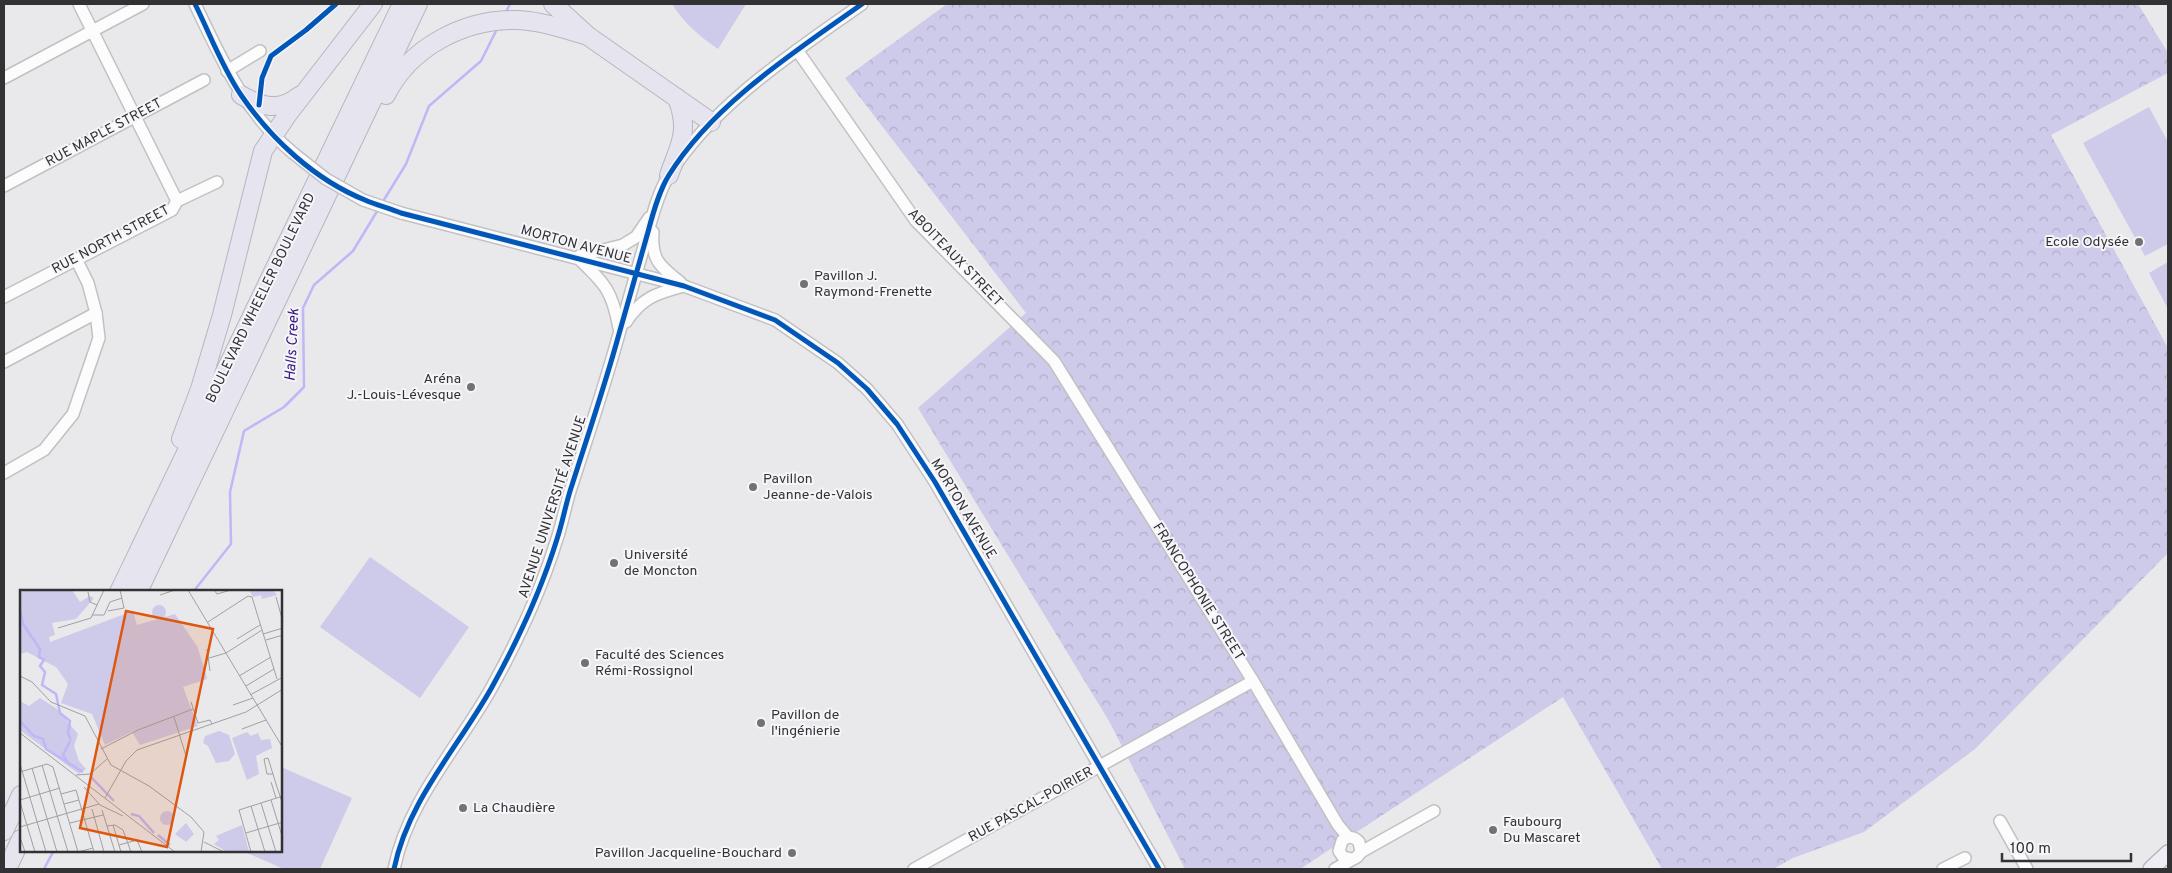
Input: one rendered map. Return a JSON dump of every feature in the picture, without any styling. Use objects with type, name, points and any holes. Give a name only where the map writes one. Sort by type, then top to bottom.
[{"type":"highway","points":[[165,497],[222,315],[263,151],[307,89],[373,4]]},
{"type":"highway","name":"BOULEVARD WHEELER BOULEVARD","points":[[120,590],[402,4]]},
{"type":"highway","name":"BOULEVARD WHEELER BOULEVARD","points":[[139,590],[418,4]]},
{"type":"highway","points":[[553,4],[588,36],[711,122]]},
{"type":"highway","points":[[290,273],[320,225],[394,79],[423,50],[451,33],[481,23],[517,20],[552,25],[588,36]]},
{"type":"highway","points":[[241,95],[265,107],[289,104],[307,89]]},
{"type":"highway","points":[[669,175],[684,133],[684,115],[677,98]]},
{"type":"highway","points":[[4,831],[20,797]]},
{"type":"highway","points":[[9,866],[20,841]]},
{"type":"main road","points":[[2151,869],[2168,853]]},
{"type":"street","points":[[79,4],[134,118],[177,201]]},
{"type":"street","points":[[4,77],[143,4]]},
{"type":"street","name":"MORTON AVENUE","points":[[195,4],[241,95],[274,137],[326,179],[363,200],[401,212],[636,272],[684,286],[775,320],[838,363],[867,389],[897,424],[935,482],[1159,869]]},
{"type":"street","points":[[577,257],[612,249],[636,237],[654,210],[669,175],[711,122],[777,65],[862,4]]},
{"type":"street","name":"ABOITEAUX STREET","points":[[797,50],[916,221],[1054,360]]},
{"type":"street","points":[[227,70],[260,51]]},
{"type":"street","name":"RUE MAPLE STREET","points":[[4,186],[204,80]]},
{"type":"street","name":"RUE NORTH STREET","points":[[4,297],[172,210],[177,201],[217,182]]},
{"type":"street","points":[[654,210],[652,246],[655,258],[663,270],[684,286]]},
{"type":"street","name":"AVENUE UNIVERSITÉ AVENUE","points":[[394,869],[410,819],[422,795],[468,728],[492,687],[527,619],[558,536],[570,488],[598,409],[654,210]]},
{"type":"street","points":[[577,257],[608,288],[614,303],[620,332]]},
{"type":"street","points":[[4,473],[44,450],[73,414],[99,338],[96,312],[88,283],[76,259]]},
{"type":"street","points":[[620,332],[634,309],[642,301],[659,293],[684,286]]},
{"type":"street","points":[[4,362],[96,312]]},
{"type":"street","name":"FRANCOPHONIE STREET","points":[[1054,360],[1253,681],[1338,825],[1348,853]]},
{"type":"street","name":"RUE PASCAL-POIRIER","points":[[914,869],[1253,681]]},
{"type":"street","points":[[1348,853],[1377,844],[1434,811]]},
{"type":"street","points":[[2000,821],[2027,869]]},
{"type":"street","points":[[1943,869],[1965,858]]},
{"type":"green space","points":[[672,4],[746,4],[718,49],[692,29]]},
{"type":"green space","points":[[947,4],[2138,4],[2168,53],[2168,73],[2051,135],[2168,348],[2168,553],[1975,749],[1864,832],[1793,858],[1773,869],[1662,869],[1563,697],[1300,869],[1185,869],[1109,721],[918,408],[1026,313],[845,78]]},
{"type":"green space","points":[[2149,107],[2168,142],[2168,244],[2145,256],[2083,143]]},
{"type":"green space","points":[[2168,262],[2168,309],[2149,273]]},
{"type":"green space","points":[[370,557],[469,627],[420,698],[320,627]]},
{"type":"green space","points":[[282,767],[352,798],[320,869],[284,869],[247,853],[282,853]]},
{"type":"waterway","name":"Halls Creek","points":[[505,14],[510,4]]},
{"type":"waterway","name":"Halls Creek","points":[[382,203],[406,164],[429,106],[481,61],[498,27]]},
{"type":"waterway","name":"Halls Creek","points":[[195,590],[231,544],[230,492],[244,431],[284,407],[304,387],[303,308],[314,285],[353,251],[379,208]]},
{"type":"waterway","points":[[44,869],[52,853]]},
{"type":"cycle path","points":[[195,4],[228,73],[253,111],[280,142],[312,170],[347,192],[401,213],[684,286],[775,320],[838,363],[867,389],[897,424],[935,482],[1159,869]]},
{"type":"cycle path","points":[[259,105],[262,78],[271,56],[306,30],[336,4]]},
{"type":"cycle path","points":[[394,869],[410,820],[435,775],[479,710],[492,687],[520,633],[544,577],[608,372],[654,210],[665,181],[687,149],[732,102],[757,80],[862,4]]},
{"type":"place","name":"Ecole Odysée","points":[[2139,242]]},
{"type":"place","name":"Pavillon J. Raymond-Frenette","points":[[804,284]]},
{"type":"place","name":"Aréna J.-Louis-Lévesque","points":[[471,387]]},
{"type":"place","name":"Pavillon Jeanne-de-Valois","points":[[753,487]]},
{"type":"place","name":"Université de Moncton","points":[[614,563]]},
{"type":"place","name":"Faculté des Sciences Rémi-Rossignol","points":[[585,663]]},
{"type":"place","name":"Pavillon de l'ingénierie","points":[[761,723]]},
{"type":"place","name":"La Chaudière","points":[[463,808]]},
{"type":"place","name":"Faubourg Du Mascaret","points":[[1493,830]]},
{"type":"place","name":"Pavillon Jacqueline-Bouchard","points":[[792,853]]}]
